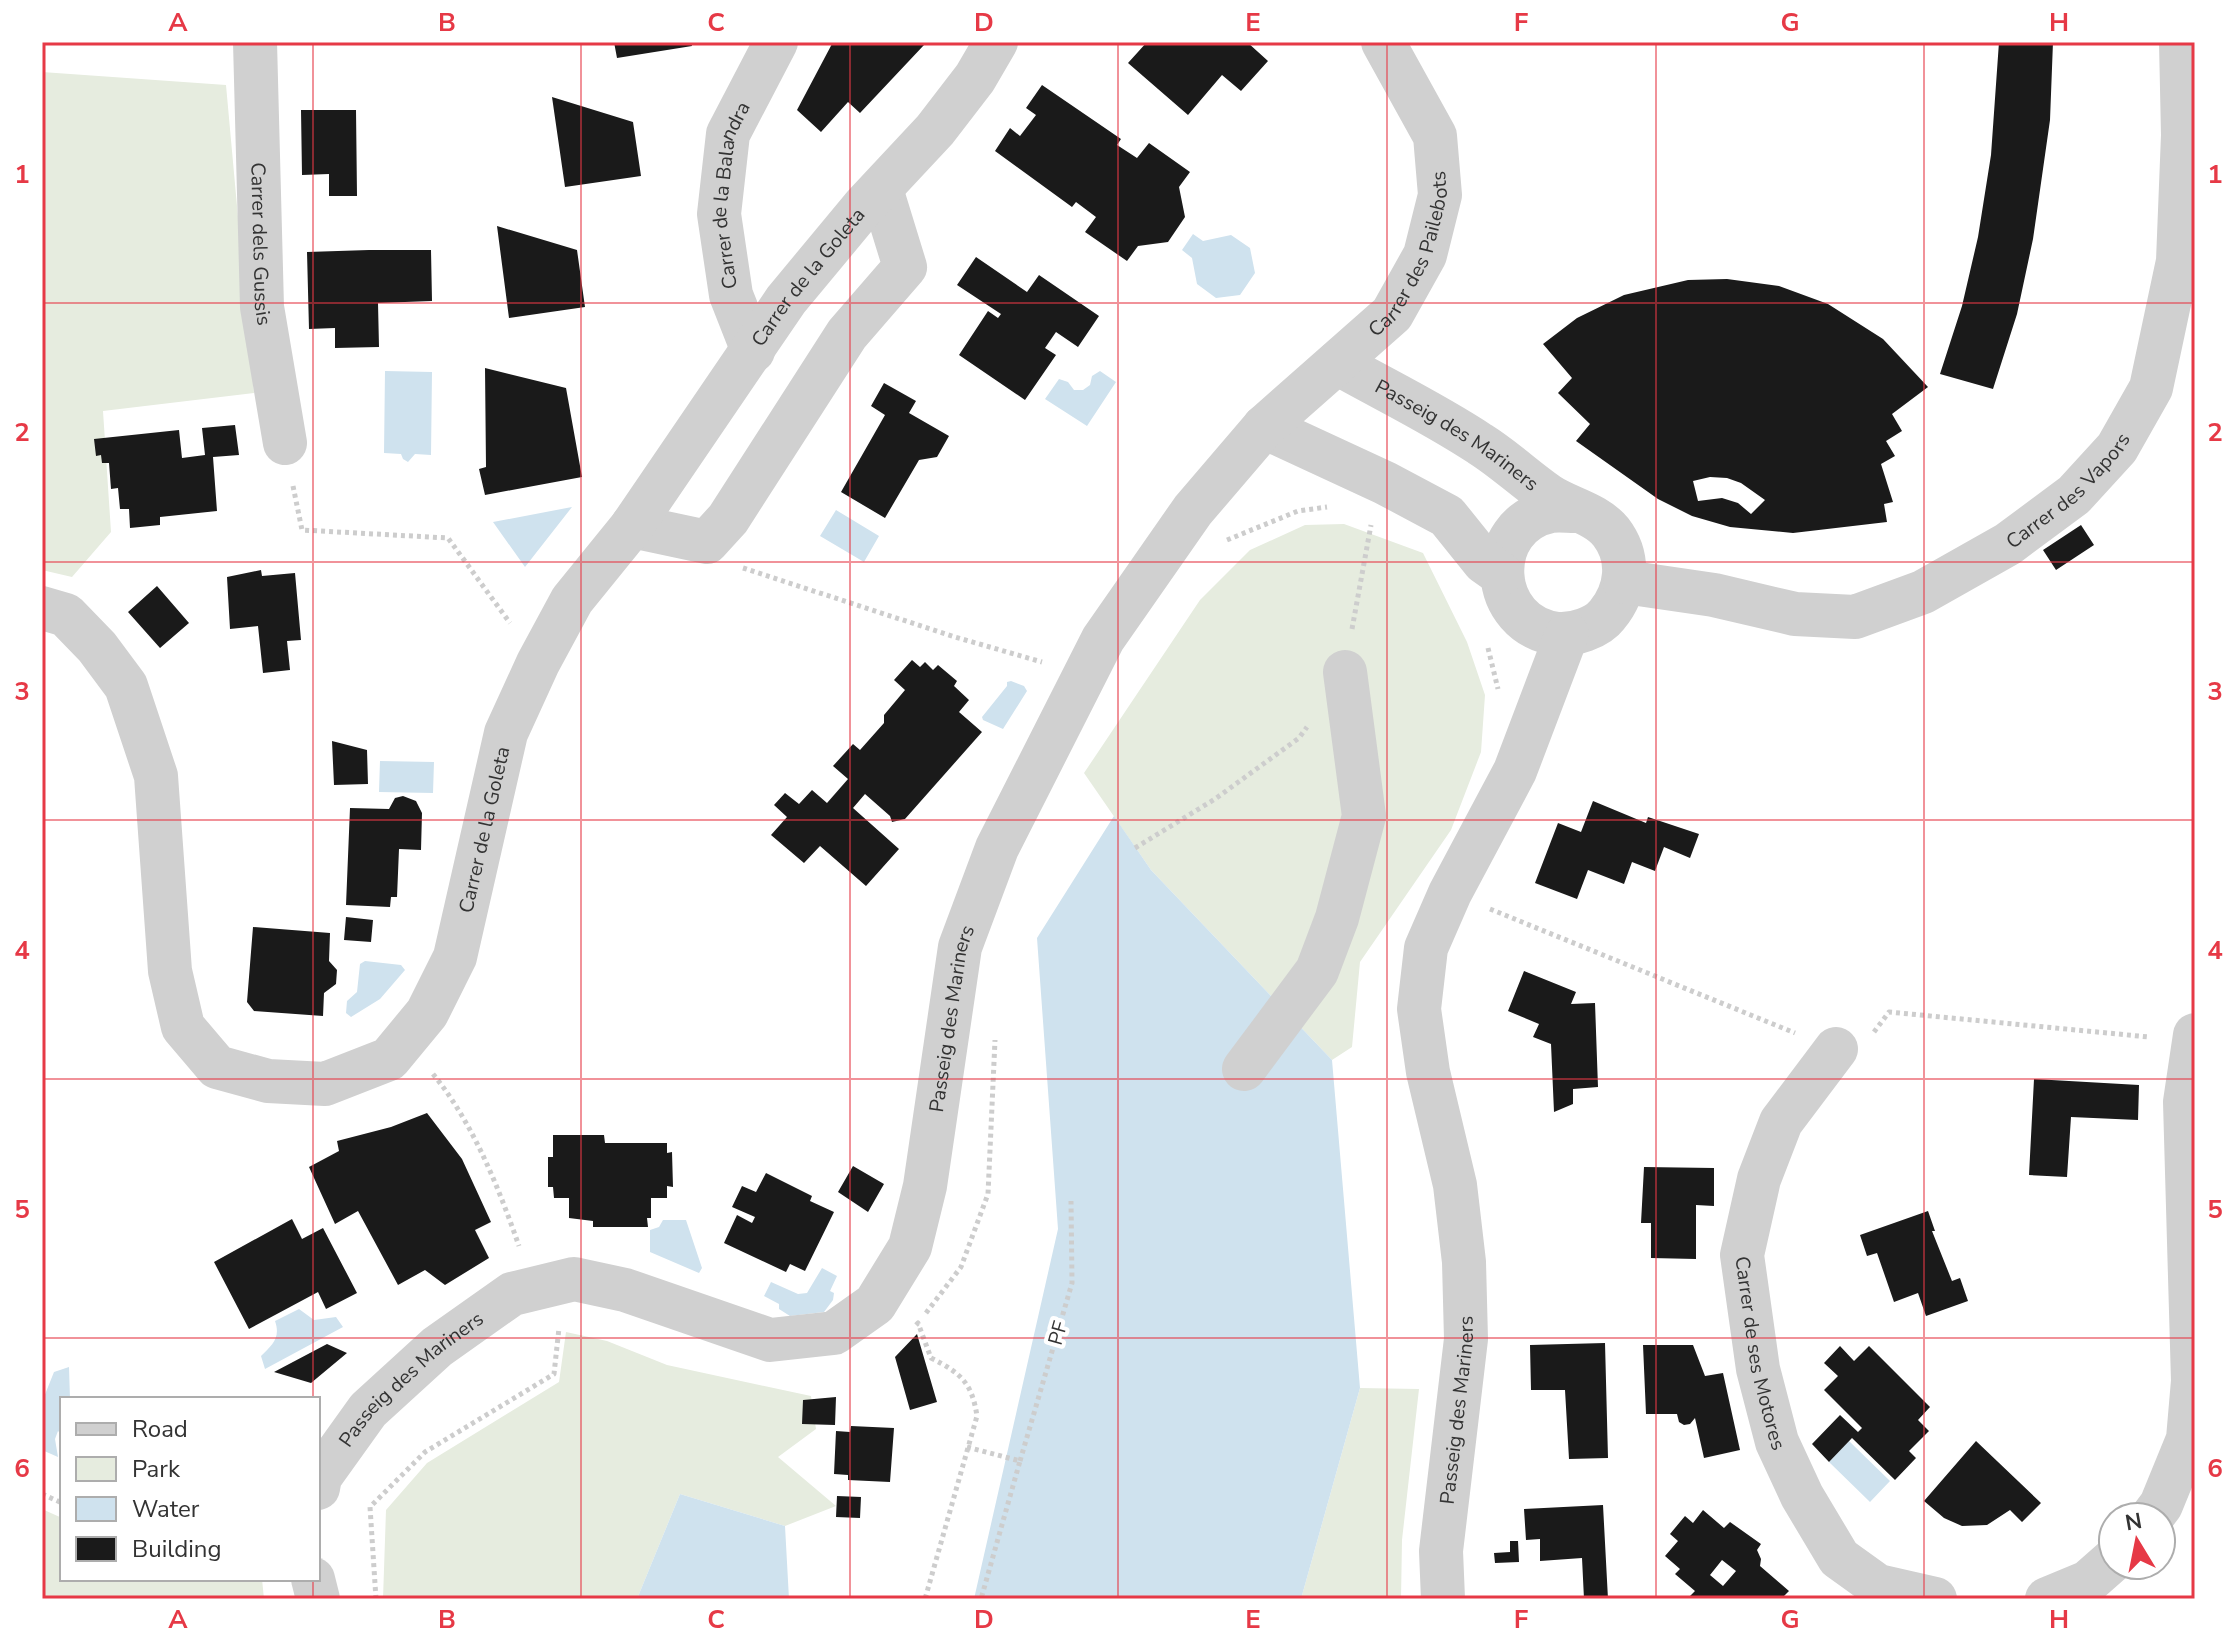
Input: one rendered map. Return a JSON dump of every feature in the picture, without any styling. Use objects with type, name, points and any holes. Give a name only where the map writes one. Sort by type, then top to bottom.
[{"type":"street","name":"Carrer dels Gussis","points":[[255,42],[262,307],[285,443]]},
{"type":"street","name":"Carrer de la Balandra","points":[[753,351],[731,295],[719,214],[728,134],[776,42]]},
{"type":"street","name":"Carrer de la Goleta","points":[[42,608],[66,615],[97,647],[126,686],[156,776],[170,971],[183,1027],[217,1067],[268,1081],[325,1084],[389,1059],[427,1013],[455,957],[506,733],[538,663],[572,600],[632,526],[786,300],[935,130],[975,78],[996,42]]},
{"type":"street","name":"Carrer des Pailebots","points":[[1264,427],[1392,314],[1425,255],[1440,195],[1435,136],[1383,42]]},
{"type":"street","name":"Carrer des Vapors","points":[[1625,582],[1714,595],[1795,614],[1855,617],[1923,592],[2008,544],[2074,495],[2117,448],[2151,388],[2178,261],[2183,135],[2181,42]]},
{"type":"street","points":[[632,526],[707,542],[728,519],[847,334],[905,267],[881,189]]},
{"type":"street","name":"Passeig des Mariners","points":[[1337,363],[1480,444],[1549,496],[1575,511]]},
{"type":"street","points":[[1264,427],[1385,483],[1447,516],[1484,562],[1501,574]]},
{"type":"street","name":"Passeig des Mariners","points":[[320,1477],[368,1410],[437,1347],[512,1294],[574,1279],[625,1290],[770,1340],[834,1333],[875,1304],[910,1247],[925,1186],[960,947],[997,848],[1103,639],[1193,510],[1264,427]]},
{"type":"street","points":[[1553,510],[1575,511],[1593,518],[1610,531],[1624,557],[1625,582],[1617,603],[1603,620],[1588,629],[1567,634],[1535,627],[1520,617],[1508,599],[1501,574],[1503,558],[1519,528],[1537,516],[1553,510]]},
{"type":"street","name":"Passeig des Mariners","points":[[1443,1599],[1441,1551],[1466,1339],[1464,1262],[1455,1185],[1428,1072],[1419,1009],[1426,948],[1450,893],[1515,771],[1567,634]]},
{"type":"street","points":[[1244,1069],[1317,971],[1337,918],[1364,816],[1345,672]]},
{"type":"street","points":[[2163,1501],[2188,1439],[2192,1396],[2185,1102],[2194,1038]]},
{"type":"street","name":"Carrer de ses Motores","points":[[1836,1049],[1781,1122],[1759,1179],[1742,1255],[1758,1369],[1777,1442],[1802,1496],[1839,1558],[1878,1586],[1935,1599]]},
{"type":"street","points":[[2047,1599],[2088,1582],[2097,1574]]},
{"type":"path","points":[[285,443],[302,530],[448,538],[538,663]]},
{"type":"path","points":[[1221,543],[1298,511],[1338,506]]},
{"type":"path","points":[[1135,848],[1215,799],[1299,738],[1345,672],[1373,518]]},
{"type":"path","points":[[707,542],[733,565],[955,637],[1085,675]]},
{"type":"path","points":[[1450,893],[1836,1049],[1863,1047],[1889,1012],[2194,1038]]},
{"type":"path","points":[[907,1333],[961,1267],[988,1194],[996,1025]]},
{"type":"path","points":[[405,1039],[449,1094],[498,1185],[534,1288]]},
{"type":"path","name":"PF","points":[[981,1599],[1072,1283],[1071,1201]]},
{"type":"path","points":[[918,1323],[931,1358],[956,1371],[973,1394],[977,1416],[925,1599]]},
{"type":"path","points":[[376,1599],[370,1507],[425,1452],[554,1374],[559,1324],[571,1324]]},
{"type":"path","points":[[967,1447],[1020,1461]]},
{"type":"green space","points":[[42,72],[226,85],[254,393],[103,411],[111,532],[72,577],[42,570]]},
{"type":"green space","points":[[1344,524],[1423,553],[1467,642],[1485,695],[1481,752],[1451,830],[1360,962],[1352,1047],[1332,1060],[1151,870],[1084,773],[1200,600],[1250,550],[1305,525]]},
{"type":"green space","points":[[566,1332],[607,1341],[667,1365],[811,1396],[816,1429],[778,1457],[836,1506],[785,1526],[680,1494],[637,1599],[383,1599],[386,1510],[427,1463],[559,1382]]},
{"type":"green space","points":[[1360,1388],[1419,1389],[1402,1540],[1401,1599],[1301,1599]]},
{"type":"green space","points":[[42,1509],[60,1517],[60,1581],[262,1581],[264,1599],[42,1599]]},
{"type":"water","points":[[1193,234],[1203,241],[1231,235],[1250,248],[1255,273],[1240,295],[1216,298],[1197,284],[1192,258],[1182,250]]},
{"type":"water","points":[[385,371],[432,372],[431,455],[415,454],[408,462],[401,454],[384,453]]},
{"type":"water","points":[[1100,371],[1116,382],[1087,426],[1045,399],[1059,379],[1068,382],[1074,390],[1083,390],[1090,385],[1092,376]]},
{"type":"water","points":[[572,507],[525,567],[493,522]]},
{"type":"water","points":[[836,510],[879,536],[864,562],[820,536]]},
{"type":"water","points":[[1007,682],[1024,686],[1027,691],[1003,729],[982,717]]},
{"type":"water","points":[[380,761],[434,762],[433,793],[379,792]]},
{"type":"water","points":[[1114,816],[1151,870],[1332,1060],[1360,1388],[1301,1599],[974,1599],[1058,1229],[1037,938]]},
{"type":"water","points":[[365,961],[401,965],[405,970],[380,999],[351,1017],[346,1013],[347,1001],[357,992],[360,964]]},
{"type":"water","points":[[663,1220],[686,1220],[702,1268],[699,1273],[650,1252],[650,1230],[659,1227]]},
{"type":"water","points":[[822,1268],[837,1276],[830,1291],[834,1293],[833,1300],[824,1312],[790,1316],[779,1309],[779,1304],[764,1296],[771,1282],[798,1294],[807,1293]]},
{"type":"water","points":[[299,1309],[314,1320],[336,1317],[343,1327],[265,1369],[261,1356],[276,1337],[275,1321]]},
{"type":"water","points":[[69,1367],[70,1397],[60,1397],[60,1433],[58,1431],[55,1439],[58,1457],[42,1450],[42,1402],[54,1372]]},
{"type":"water","points":[[1849,1441],[1890,1481],[1870,1502],[1829,1462]]},
{"type":"water","points":[[680,1494],[785,1526],[789,1599],[637,1599]]},
{"type":"building","points":[[614,42],[691,42],[692,46],[617,58]]},
{"type":"building","points":[[833,42],[921,42],[924,45],[860,113],[848,102],[821,132],[797,110]]},
{"type":"building","points":[[1147,42],[1247,42],[1268,61],[1241,91],[1222,75],[1188,115],[1128,63]]},
{"type":"building","points":[[1999,42],[2053,42],[2050,120],[2033,239],[2017,314],[1993,389],[1940,374],[1962,306],[1978,237],[1991,155]]},
{"type":"building","points":[[1042,85],[1121,139],[1117,145],[1137,158],[1149,143],[1190,172],[1179,187],[1185,217],[1168,242],[1138,246],[1127,261],[1085,232],[1096,217],[1076,202],[1072,207],[995,151],[1010,128],[1020,136],[1036,115],[1026,108]]},
{"type":"building","points":[[552,97],[633,122],[641,176],[565,187]]},
{"type":"building","points":[[301,110],[356,110],[357,196],[329,196],[329,174],[302,175]]},
{"type":"building","points":[[497,226],[577,250],[585,307],[509,318]]},
{"type":"building","points":[[431,250],[432,301],[378,303],[379,347],[335,348],[335,328],[309,329],[307,252]]},
{"type":"building","points":[[976,257],[1027,292],[1039,275],[1099,316],[1078,347],[1056,332],[1045,348],[1056,355],[1025,400],[959,355],[988,311],[998,318],[1001,314],[957,285]]},
{"type":"building","points":[[1727,279],[1779,286],[1828,304],[1883,339],[1928,387],[1892,414],[1902,431],[1886,441],[1895,456],[1881,464],[1893,502],[1884,504],[1887,522],[1793,533],[1730,527],[1692,516],[1658,499],[1576,441],[1590,424],[1558,393],[1572,378],[1543,344],[1577,318],[1624,295],[1688,280]],"holes":[[[1710,477],[1741,483],[1765,500],[1751,514],[1738,503],[1722,498],[1698,501],[1693,481]]]},
{"type":"building","points":[[485,368],[566,388],[582,477],[485,495],[479,469],[486,467]]},
{"type":"building","points":[[884,383],[916,401],[909,413],[949,436],[937,457],[919,460],[885,518],[841,492],[885,415],[871,406]]},
{"type":"building","points":[[235,425],[239,455],[213,457],[217,511],[160,517],[160,525],[130,528],[129,509],[120,509],[118,488],[111,489],[109,463],[102,463],[101,455],[96,456],[94,439],[179,430],[182,458],[205,455],[202,428]]},
{"type":"building","points":[[2081,525],[2094,545],[2056,570],[2043,550]]},
{"type":"building","points":[[261,570],[262,576],[295,573],[301,640],[287,641],[290,670],[263,673],[258,626],[230,629],[227,577]]},
{"type":"building","points":[[157,586],[189,623],[160,648],[128,612]]},
{"type":"building","points":[[912,660],[920,667],[925,662],[933,670],[938,665],[957,681],[954,686],[969,700],[959,712],[982,732],[905,819],[892,822],[890,816],[865,794],[853,808],[899,849],[866,886],[820,846],[804,863],[771,835],[787,817],[774,805],[785,793],[799,804],[812,790],[827,803],[848,779],[833,766],[853,744],[860,750],[884,723],[884,715],[905,690],[894,680]]},
{"type":"building","points":[[332,741],[367,750],[368,784],[334,785]]},
{"type":"building","points":[[403,796],[416,801],[422,813],[421,850],[399,849],[397,897],[391,897],[390,907],[346,905],[350,808],[389,809],[395,798]]},
{"type":"building","points":[[1593,801],[1646,823],[1648,817],[1699,834],[1690,858],[1664,847],[1655,871],[1632,862],[1624,884],[1588,870],[1577,899],[1535,883],[1558,823],[1581,832]]},
{"type":"building","points":[[346,917],[373,920],[371,942],[344,940]]},
{"type":"building","points":[[253,927],[330,933],[329,961],[337,970],[336,984],[324,993],[323,1016],[254,1011],[247,1002]]},
{"type":"building","points":[[1524,971],[1576,992],[1571,1004],[1595,1003],[1598,1087],[1573,1089],[1573,1104],[1554,1112],[1551,1044],[1533,1037],[1539,1024],[1508,1011]]},
{"type":"building","points":[[2034,1079],[2139,1085],[2138,1120],[2071,1117],[2067,1177],[2029,1175]]},
{"type":"building","points":[[427,1113],[462,1159],[491,1222],[475,1230],[489,1258],[445,1285],[425,1270],[398,1285],[358,1211],[335,1224],[309,1167],[339,1151],[337,1141],[391,1127]]},
{"type":"building","points":[[553,1135],[604,1135],[605,1143],[667,1143],[667,1153],[672,1152],[673,1187],[667,1186],[667,1198],[651,1198],[648,1227],[593,1227],[593,1221],[569,1218],[569,1198],[554,1198],[553,1187],[548,1187],[548,1157],[553,1157]]},
{"type":"building","points":[[853,1166],[884,1184],[868,1212],[838,1192]]},
{"type":"building","points":[[1644,1167],[1714,1168],[1714,1206],[1696,1205],[1696,1259],[1651,1258],[1651,1223],[1641,1223]]},
{"type":"building","points":[[766,1173],[812,1196],[810,1201],[834,1212],[805,1271],[790,1264],[786,1272],[724,1243],[737,1215],[752,1223],[755,1217],[732,1207],[742,1186],[756,1192]]},
{"type":"building","points":[[1928,1211],[1935,1231],[1932,1231],[1952,1281],[1960,1278],[1968,1301],[1926,1316],[1918,1293],[1894,1302],[1877,1253],[1867,1256],[1860,1235]]},
{"type":"building","points":[[292,1219],[302,1239],[323,1228],[357,1293],[326,1309],[318,1292],[249,1329],[214,1262]]},
{"type":"building","points":[[917,1334],[937,1402],[910,1410],[895,1357]]},
{"type":"building","points":[[1605,1343],[1608,1458],[1569,1459],[1565,1390],[1531,1390],[1530,1345]]},
{"type":"building","points":[[327,1344],[347,1353],[311,1383],[274,1372]]},
{"type":"building","points":[[1643,1345],[1693,1345],[1705,1376],[1723,1373],[1740,1450],[1704,1458],[1695,1418],[1684,1425],[1679,1422],[1677,1414],[1646,1414]]},
{"type":"building","points":[[1840,1346],[1854,1361],[1869,1346],[1930,1407],[1918,1420],[1929,1431],[1909,1451],[1916,1458],[1895,1480],[1852,1438],[1829,1462],[1812,1444],[1840,1415],[1858,1432],[1862,1428],[1824,1390],[1838,1376],[1824,1363]]},
{"type":"building","points":[[836,1397],[835,1425],[802,1424],[803,1400]]},
{"type":"building","points":[[851,1426],[894,1428],[890,1482],[848,1480],[848,1475],[834,1474],[836,1431],[850,1432]]},
{"type":"building","points":[[1976,1441],[2041,1503],[2022,1522],[2010,1510],[1987,1525],[1962,1526],[1944,1518],[1924,1501]]},
{"type":"building","points":[[837,1496],[861,1497],[860,1518],[836,1517]]},
{"type":"building","points":[[1603,1505],[1608,1599],[1584,1599],[1582,1558],[1540,1561],[1540,1539],[1526,1540],[1524,1509]]},
{"type":"building","points":[[1703,1510],[1724,1528],[1730,1522],[1761,1544],[1757,1550],[1760,1566],[1789,1591],[1781,1599],[1694,1599],[1690,1596],[1695,1591],[1675,1574],[1680,1569],[1665,1556],[1678,1541],[1670,1534],[1685,1516],[1693,1523]],"holes":[[[1722,1560],[1736,1571],[1723,1586],[1710,1575]]]},
{"type":"building","points":[[1510,1541],[1518,1541],[1519,1562],[1495,1563],[1494,1553],[1510,1552]]}]
